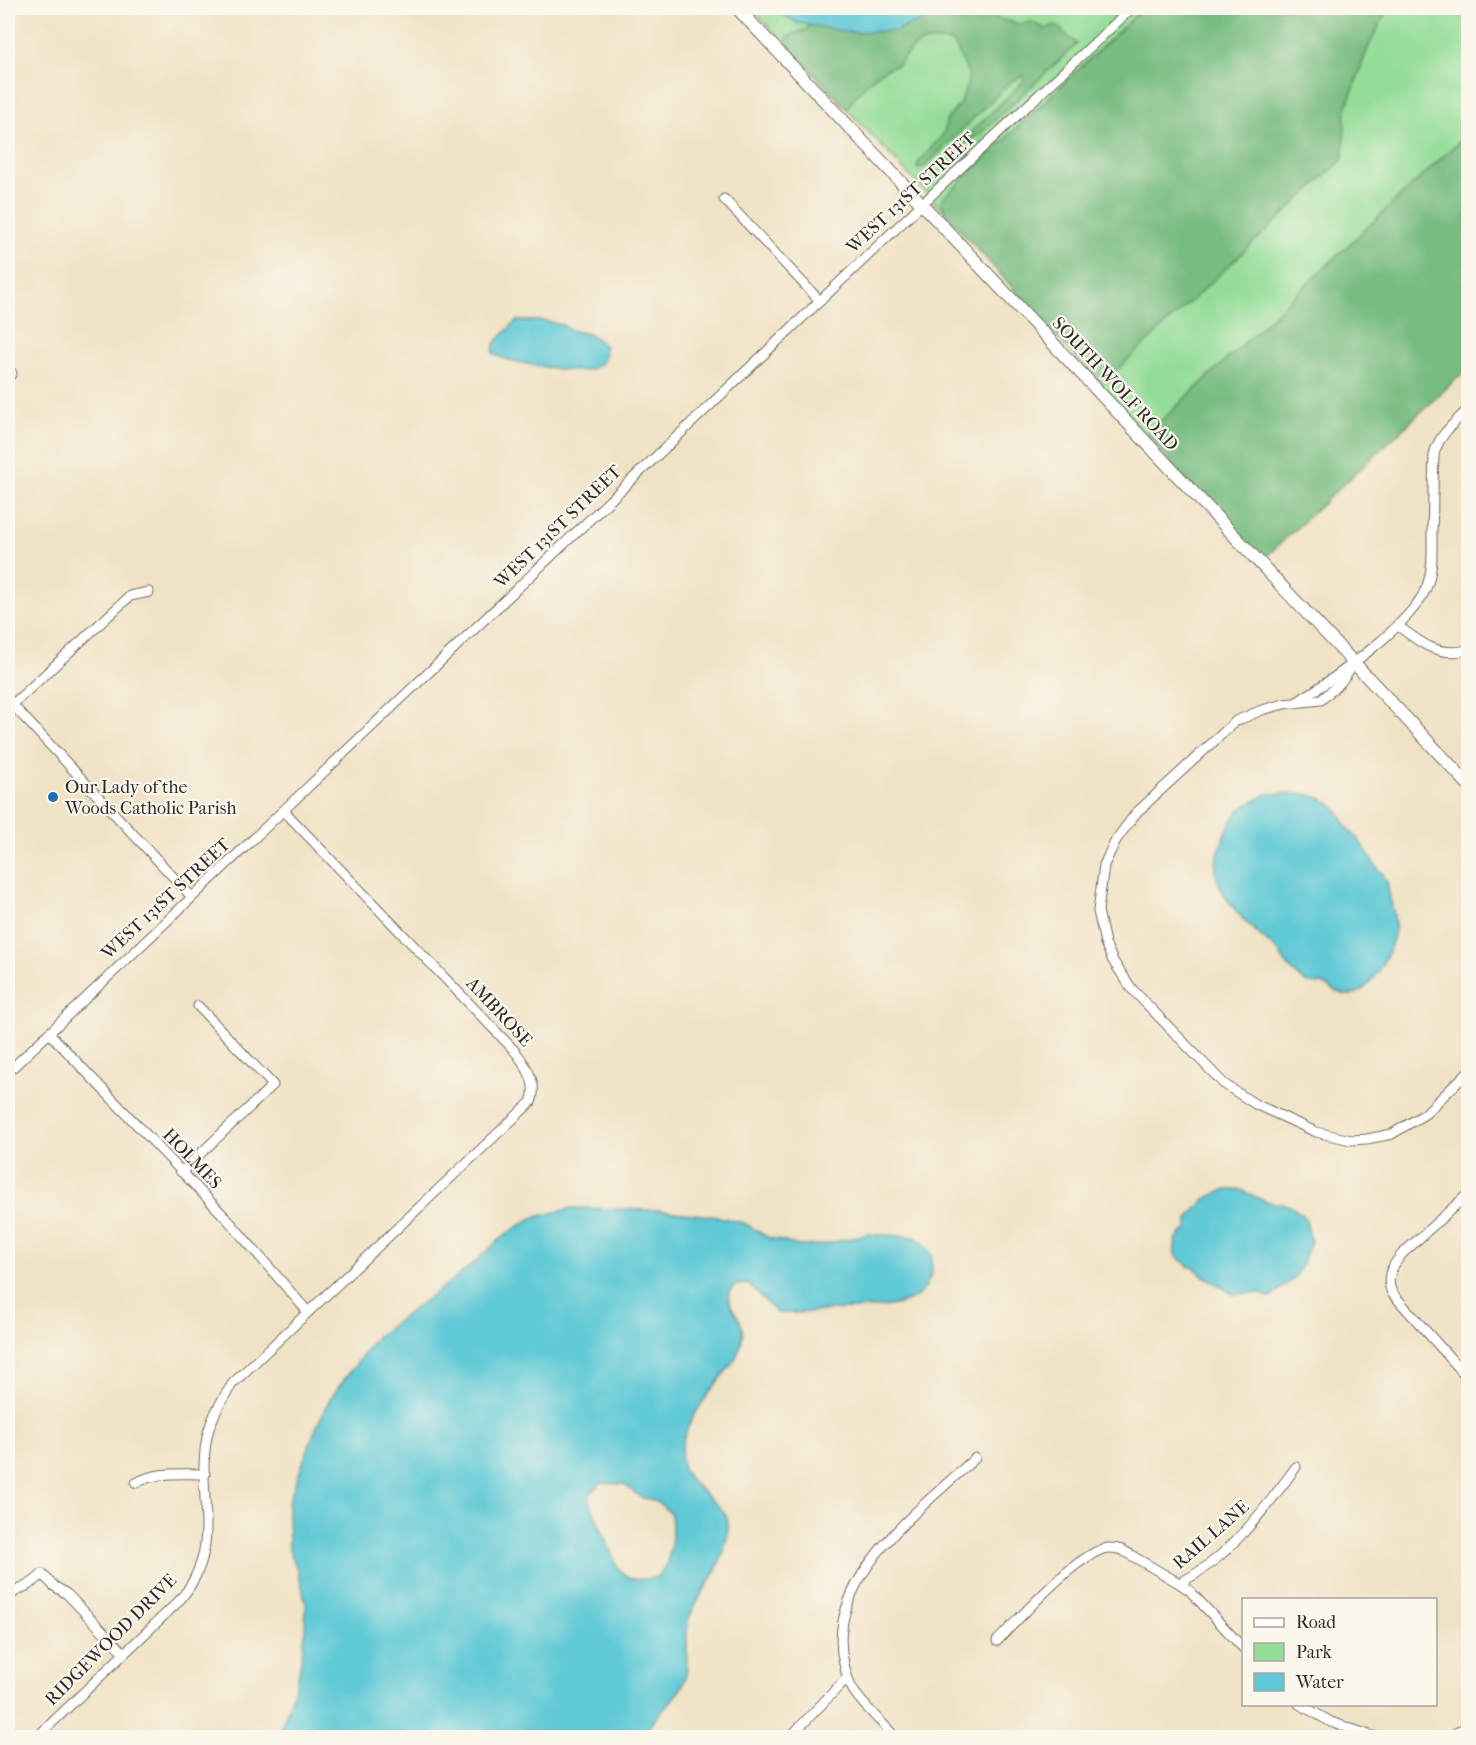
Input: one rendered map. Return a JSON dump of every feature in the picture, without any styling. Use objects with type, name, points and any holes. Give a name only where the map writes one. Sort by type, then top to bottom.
[{"type":"main road","name":"SOUTH WOLF ROAD","points":[[737,8],[1468,784]]},
{"type":"street","name":"WEST 131ST STREET","points":[[8,1072],[922,204],[1132,8]]},
{"type":"street","points":[[724,199],[820,302]]},
{"type":"street","points":[[1468,409],[1436,445],[1430,575],[1423,597],[1397,626],[1354,663],[1295,703],[1262,710],[1236,721],[1136,813],[1125,826],[1104,865],[1099,895],[1100,925],[1113,961],[1132,989],[1224,1084],[1255,1104],[1316,1132],[1351,1140],[1392,1134],[1425,1114],[1468,1072]]},
{"type":"street","points":[[149,592],[130,596],[10,703],[191,896]]},
{"type":"street","points":[[1397,626],[1433,650],[1454,652],[1468,650]]},
{"type":"street","name":"AMBROSE","points":[[284,811],[513,1049],[532,1081],[533,1089],[531,1102],[308,1312]]},
{"type":"street","points":[[181,1172],[273,1085],[198,1006]]},
{"type":"street","name":"HOLMES","points":[[49,1033],[248,1242],[280,1283],[308,1312]]},
{"type":"street","points":[[8,1057],[15,1065]]},
{"type":"street","points":[[1468,1194],[1402,1254],[1388,1278],[1392,1293],[1468,1378]]},
{"type":"street","name":"RIDGEWOOD DRIVE","points":[[36,1737],[178,1602],[195,1578],[201,1565],[206,1539],[205,1474],[207,1437],[212,1420],[233,1383],[308,1312]]},
{"type":"street","points":[[896,1737],[859,1698],[847,1678],[839,1635],[843,1614],[852,1590],[886,1541],[975,1458]]},
{"type":"street","name":"RAIL LANE","points":[[1179,1583],[1190,1578],[1227,1548],[1262,1513],[1296,1467]]},
{"type":"street","points":[[136,1483],[147,1476],[158,1474],[205,1474]]},
{"type":"street","points":[[997,1641],[1069,1570],[1102,1550],[1112,1547],[1122,1550],[1179,1583]]},
{"type":"street","points":[[8,1597],[15,1591],[33,1584],[42,1574],[54,1586],[67,1594],[124,1653]]},
{"type":"street","name":"RAIL LANE","points":[[1179,1583],[1189,1590],[1242,1647]]},
{"type":"street","points":[[789,1737],[847,1678]]},
{"type":"street","points":[[1302,1706],[1330,1722],[1378,1737]]},
{"type":"street","points":[[1448,1737],[1468,1726]]},
{"type":"green space","points":[[751,8],[1468,8],[1468,368],[1260,562],[949,217]]},
{"type":"green space","points":[[1143,8],[1388,8],[1368,48],[1346,109],[1343,159],[1101,385],[949,218],[942,205],[942,199]]},
{"type":"green space","points":[[989,13],[995,18],[1020,24],[1032,22],[1046,29],[1055,25],[1077,44],[980,134],[960,146],[961,142],[1023,82],[1024,75],[1010,82],[925,166],[917,169],[918,163],[944,133],[946,121],[961,102],[966,88],[969,75],[954,43],[928,41],[916,46],[898,65],[883,71],[869,82],[856,95],[847,109],[785,43],[789,36],[807,29],[811,24],[849,32],[894,31],[936,15],[955,21]]},
{"type":"green space","points":[[1468,133],[1468,368],[1260,562],[1146,435]]},
{"type":"water","points":[[767,8],[1019,8],[971,16],[961,20],[950,20],[936,15],[895,31],[849,32],[797,23]]},
{"type":"water","points":[[516,321],[545,321],[592,335],[605,346],[604,360],[589,370],[569,370],[509,360],[493,353],[494,344]]},
{"type":"water","points":[[1267,794],[1305,794],[1323,799],[1330,804],[1339,813],[1350,831],[1360,840],[1387,881],[1395,924],[1393,939],[1378,971],[1363,989],[1355,994],[1346,995],[1324,985],[1304,981],[1289,967],[1277,950],[1239,914],[1222,891],[1216,868],[1218,854],[1228,829],[1240,810]]},
{"type":"water","points":[[1241,1190],[1267,1202],[1288,1205],[1303,1215],[1306,1221],[1311,1242],[1297,1275],[1270,1298],[1260,1293],[1233,1294],[1202,1275],[1193,1266],[1189,1267],[1175,1255],[1176,1241],[1187,1230],[1188,1219],[1203,1201],[1218,1192]]},
{"type":"water","points":[[572,1208],[658,1210],[719,1217],[744,1223],[767,1237],[799,1246],[822,1245],[868,1234],[915,1237],[932,1255],[932,1268],[927,1286],[923,1291],[903,1303],[884,1307],[777,1313],[748,1284],[735,1285],[731,1291],[729,1301],[742,1328],[740,1346],[736,1358],[690,1422],[681,1451],[682,1465],[686,1473],[726,1516],[727,1539],[714,1573],[690,1616],[685,1681],[642,1737],[277,1737],[299,1673],[305,1633],[306,1604],[298,1571],[289,1550],[288,1503],[316,1428],[330,1399],[376,1337],[467,1269],[506,1234],[532,1218]],"holes":[[[600,1483],[623,1484],[642,1498],[660,1504],[671,1514],[672,1539],[669,1556],[657,1577],[635,1579],[622,1573],[590,1503],[590,1493]]]},
{"type":"place","name":"Our Lady of the Woods Catholic Parish","points":[[53,797]]}]
